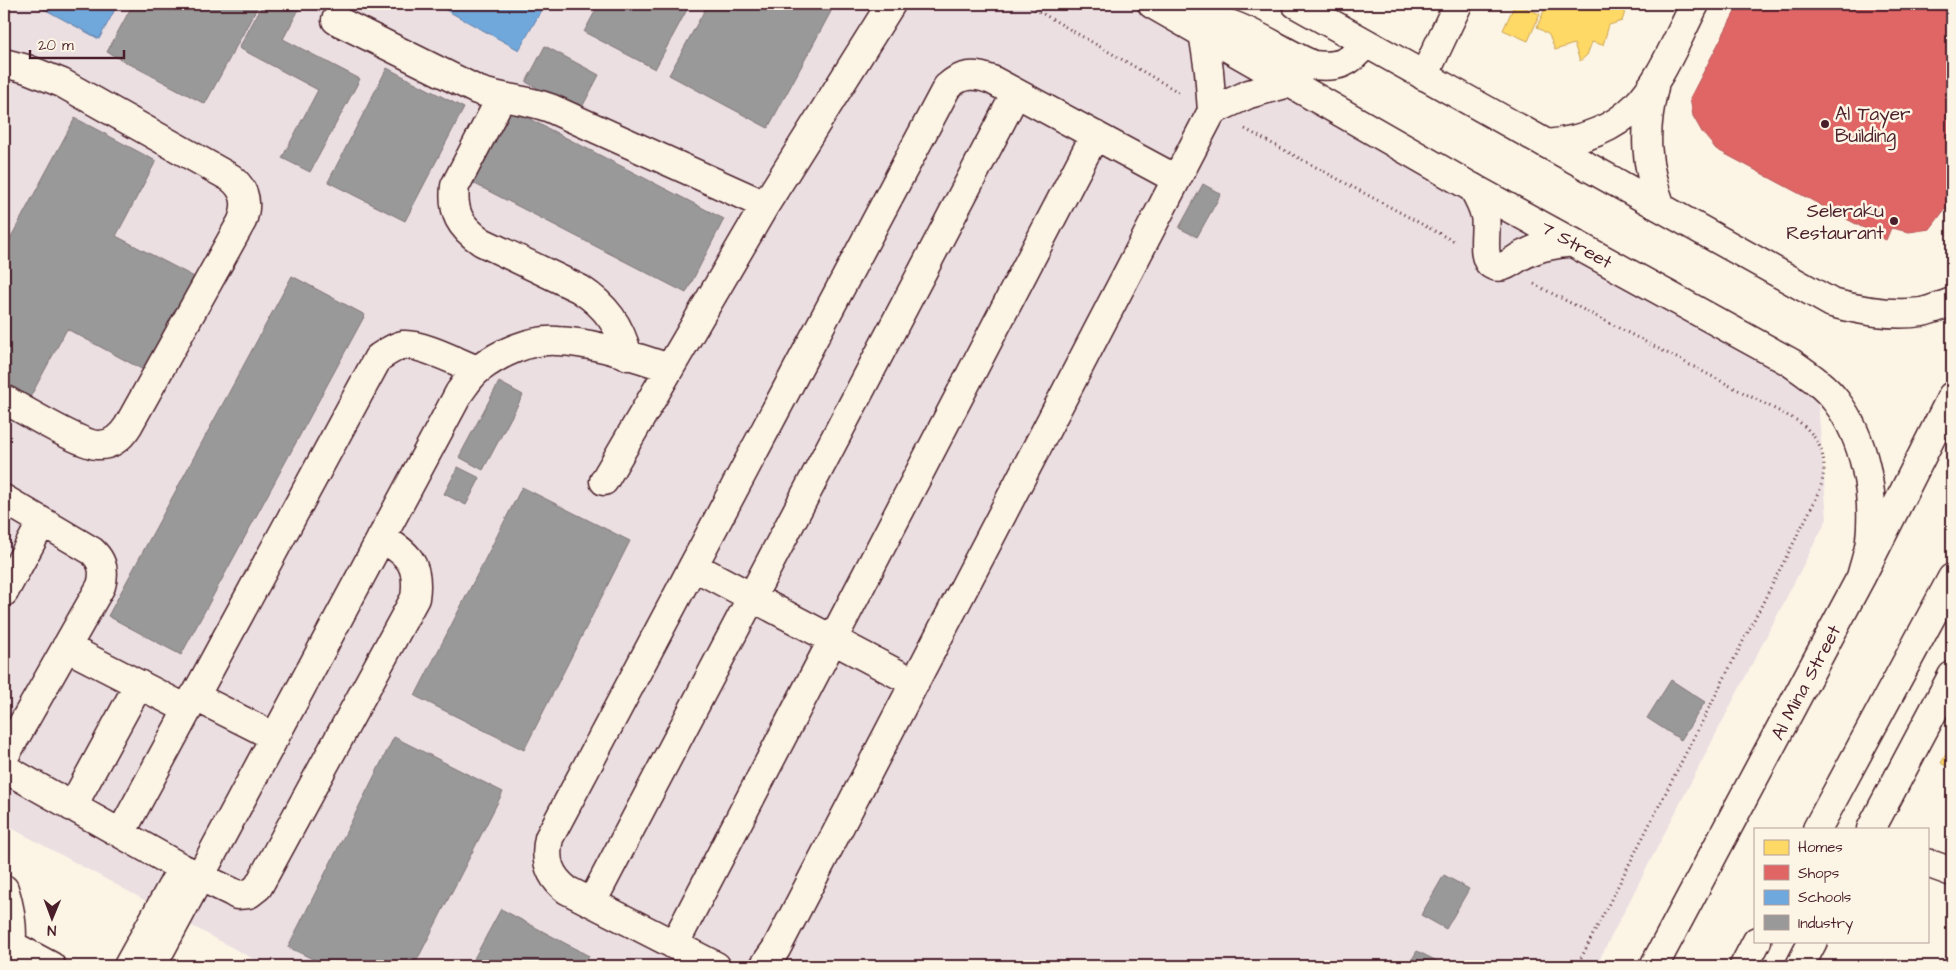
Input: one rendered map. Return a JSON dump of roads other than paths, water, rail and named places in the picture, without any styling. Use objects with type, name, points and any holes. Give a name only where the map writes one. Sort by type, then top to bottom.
[{"type":"main road","points":[[604,481],[764,205],[892,4]]},
{"type":"main road","name":"7 Street","points":[[1152,4],[1473,188],[1790,362],[1813,378],[1837,402],[1856,436],[1866,469],[1872,505],[1870,542],[1861,577]]},
{"type":"main road","points":[[1296,4],[1832,303],[1865,312],[1898,313],[1924,312],[1952,302]]},
{"type":"main road","points":[[1424,76],[1458,4]]},
{"type":"main road","points":[[1547,144],[1568,142],[1608,128],[1642,102],[1654,85],[1695,4]]},
{"type":"main road","points":[[764,966],[776,949],[1212,111],[1208,71],[1192,26],[1194,17],[1222,20],[1313,65],[1329,67],[1344,63],[1357,55],[1366,43]]},
{"type":"main road","points":[[336,20],[476,90],[501,98],[526,101],[550,108],[764,205]]},
{"type":"main road","points":[[4,63],[27,69],[62,83],[231,178],[239,184],[244,192],[246,202],[242,221],[128,426],[116,440],[107,444],[88,443],[4,399]]},
{"type":"main road","points":[[716,966],[567,890],[558,883],[551,873],[547,862],[546,850],[549,838],[947,87],[955,80],[964,76],[973,75],[992,80],[1176,179]]},
{"type":"main road","points":[[1212,111],[1249,94],[1289,83]]},
{"type":"main road","points":[[1654,85],[1646,126],[1646,147],[1648,168],[1661,208]]},
{"type":"main road","points":[[592,902],[1016,93]]},
{"type":"main road","points":[[501,98],[455,186],[453,199],[456,213],[462,225],[471,235],[482,242],[580,289],[594,298],[607,310],[616,324],[628,356]]},
{"type":"main road","points":[[674,945],[1094,135]]},
{"type":"main road","points":[[1473,188],[1481,202],[1486,217],[1494,262],[1540,248],[1574,242]]},
{"type":"main road","points":[[149,961],[191,873],[275,738],[459,393],[477,370],[501,354],[528,344],[556,340],[584,344],[670,368]]},
{"type":"main road","points":[[121,833],[190,702],[378,358],[389,350],[402,346],[416,346],[477,370]]},
{"type":"main road","name":"Al Mina Street","points":[[1654,966],[1861,577],[1952,396]]},
{"type":"main road","points":[[4,500],[92,551],[102,563],[104,571],[101,586],[4,757]]},
{"type":"main road","points":[[4,592],[42,522]]},
{"type":"main road","points":[[4,768],[191,873],[237,895],[249,894],[258,887],[409,610],[416,591],[415,570],[409,558],[399,548],[381,538]]},
{"type":"main road","points":[[693,566],[915,683]]},
{"type":"main road","points":[[1818,828],[1952,578]]},
{"type":"main road","points":[[66,646],[139,684],[190,702],[275,738]]},
{"type":"main road","points":[[1872,828],[1952,676]]},
{"type":"main road","points":[[72,807],[139,684]]},
{"type":"main road","points":[[1928,863],[1952,872]]},
{"type":"main road","points":[[4,890],[22,956]]},
{"type":"main road","points":[[1744,966],[1756,942]]},
{"type":"main road","points":[[1800,966],[1812,942]]},
{"type":"place","name":"Al Tayer Building","points":[[1825,124]]},
{"type":"place","name":"Seleraku Restaurant","points":[[1894,221]]}]
